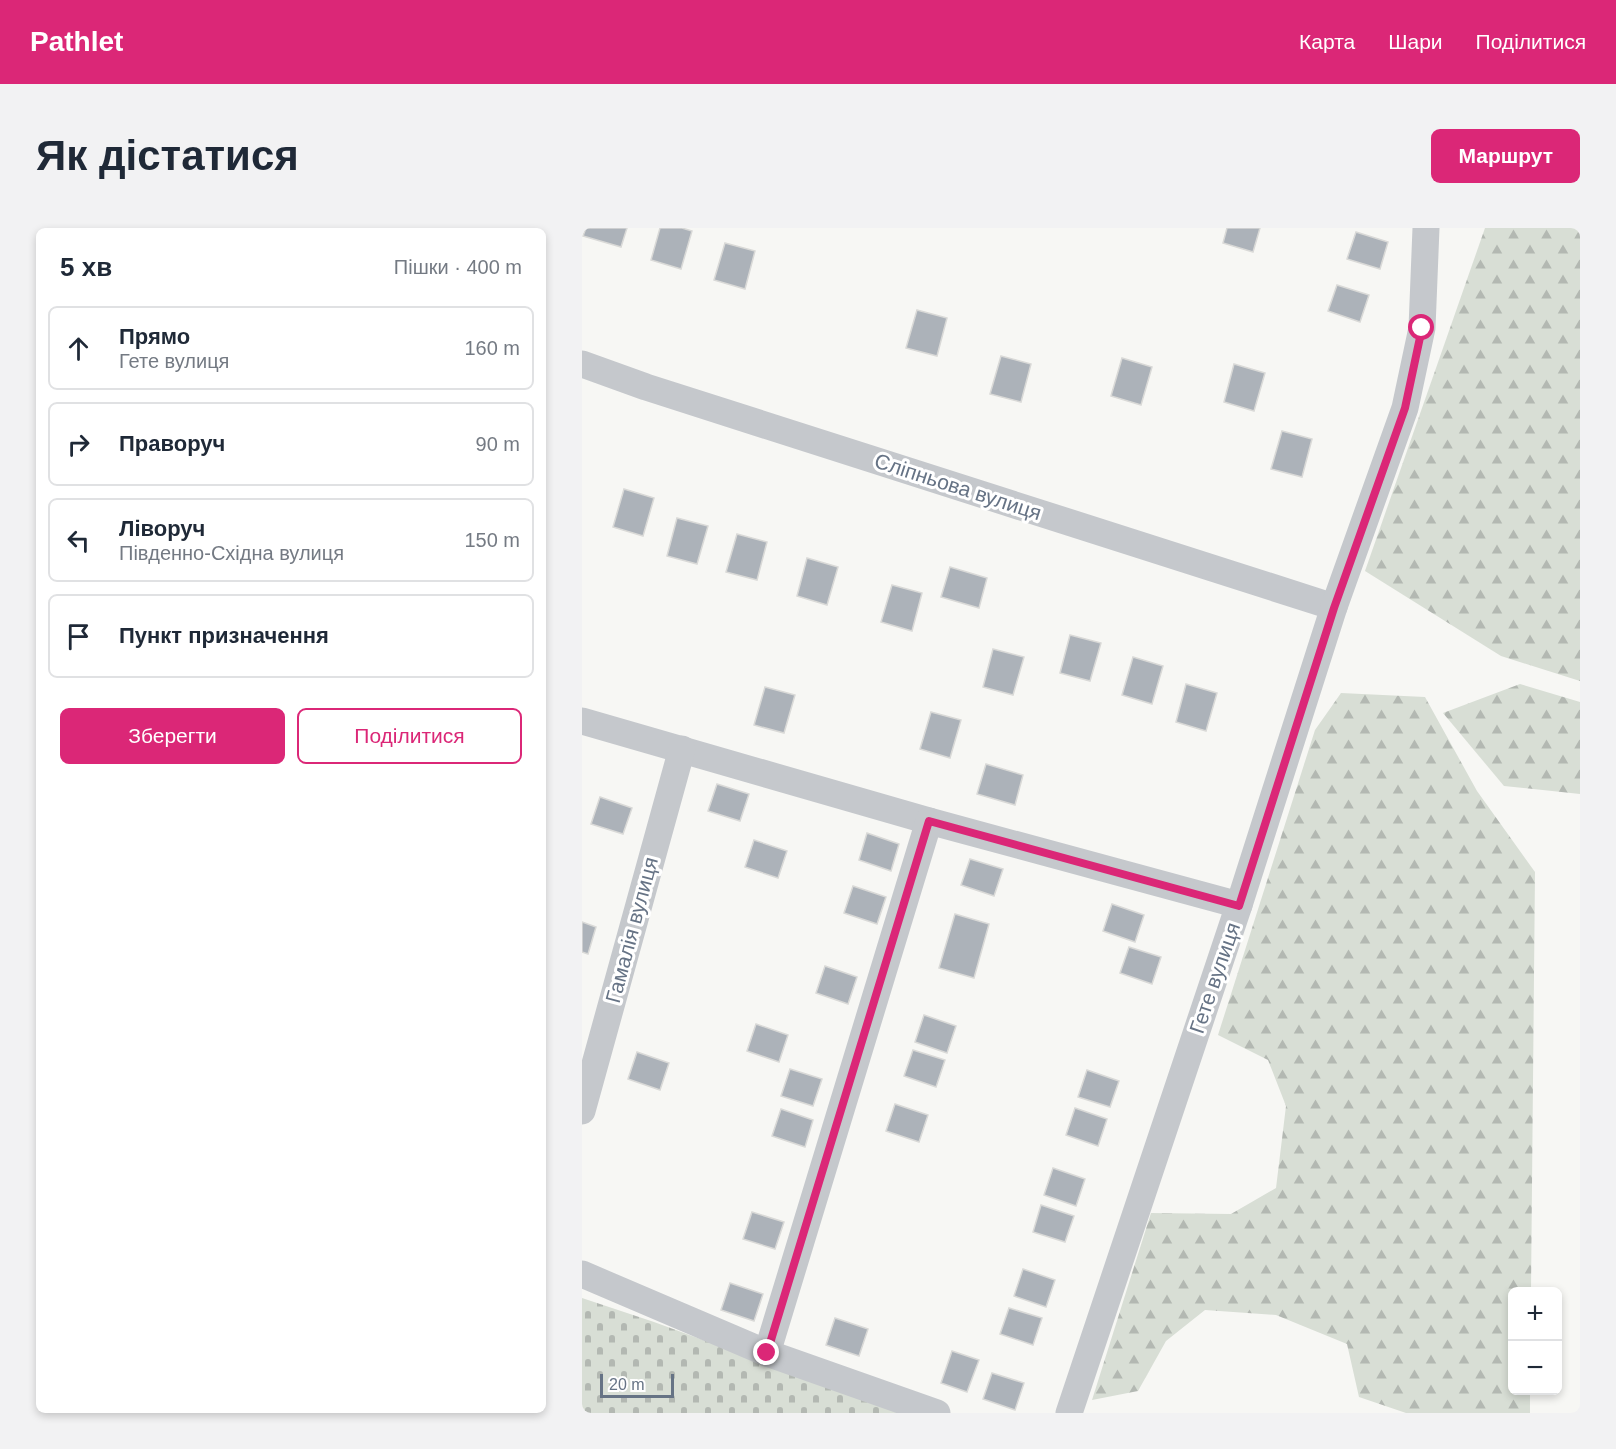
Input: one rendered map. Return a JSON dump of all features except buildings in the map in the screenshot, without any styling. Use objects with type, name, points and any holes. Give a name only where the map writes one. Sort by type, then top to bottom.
[{"type":"street","name":"Гете вулиця","points":[[1069,1413],[1239,906],[1334,608],[1405,408],[1422,328],[1426,228]]},
{"type":"street","name":"Сліпньова вулиця","points":[[582,363],[680,398],[1334,608]]},
{"type":"street","points":[[582,721],[929,821],[1239,906]]},
{"type":"street","name":"Гамалія вулиця","points":[[582,1111],[682,749]]},
{"type":"street","points":[[767,1353],[929,821]]},
{"type":"street","points":[[582,1274],[767,1353],[937,1413]]},
{"type":"green space","points":[[1485,228],[1580,228],[1580,681],[1501,656],[1365,571]]},
{"type":"green space","points":[[1520,684],[1580,702],[1580,794],[1504,786],[1443,713]]},
{"type":"green space","points":[[1341,693],[1425,697],[1477,791],[1535,872],[1531,1287],[1508,1287],[1508,1395],[1530,1395],[1530,1413],[1406,1413],[1359,1397],[1347,1344],[1276,1315],[1205,1310],[1166,1341],[1138,1391],[1092,1400],[1151,1213],[1231,1214],[1276,1188],[1286,1106],[1268,1060],[1218,1035],[1315,730]]},
{"type":"green space","points":[[582,1298],[654,1322],[903,1413],[582,1413]]},
{"type":"route","points":[[767,1353],[929,821],[1239,906],[1334,608],[1405,408],[1422,328]]}]
